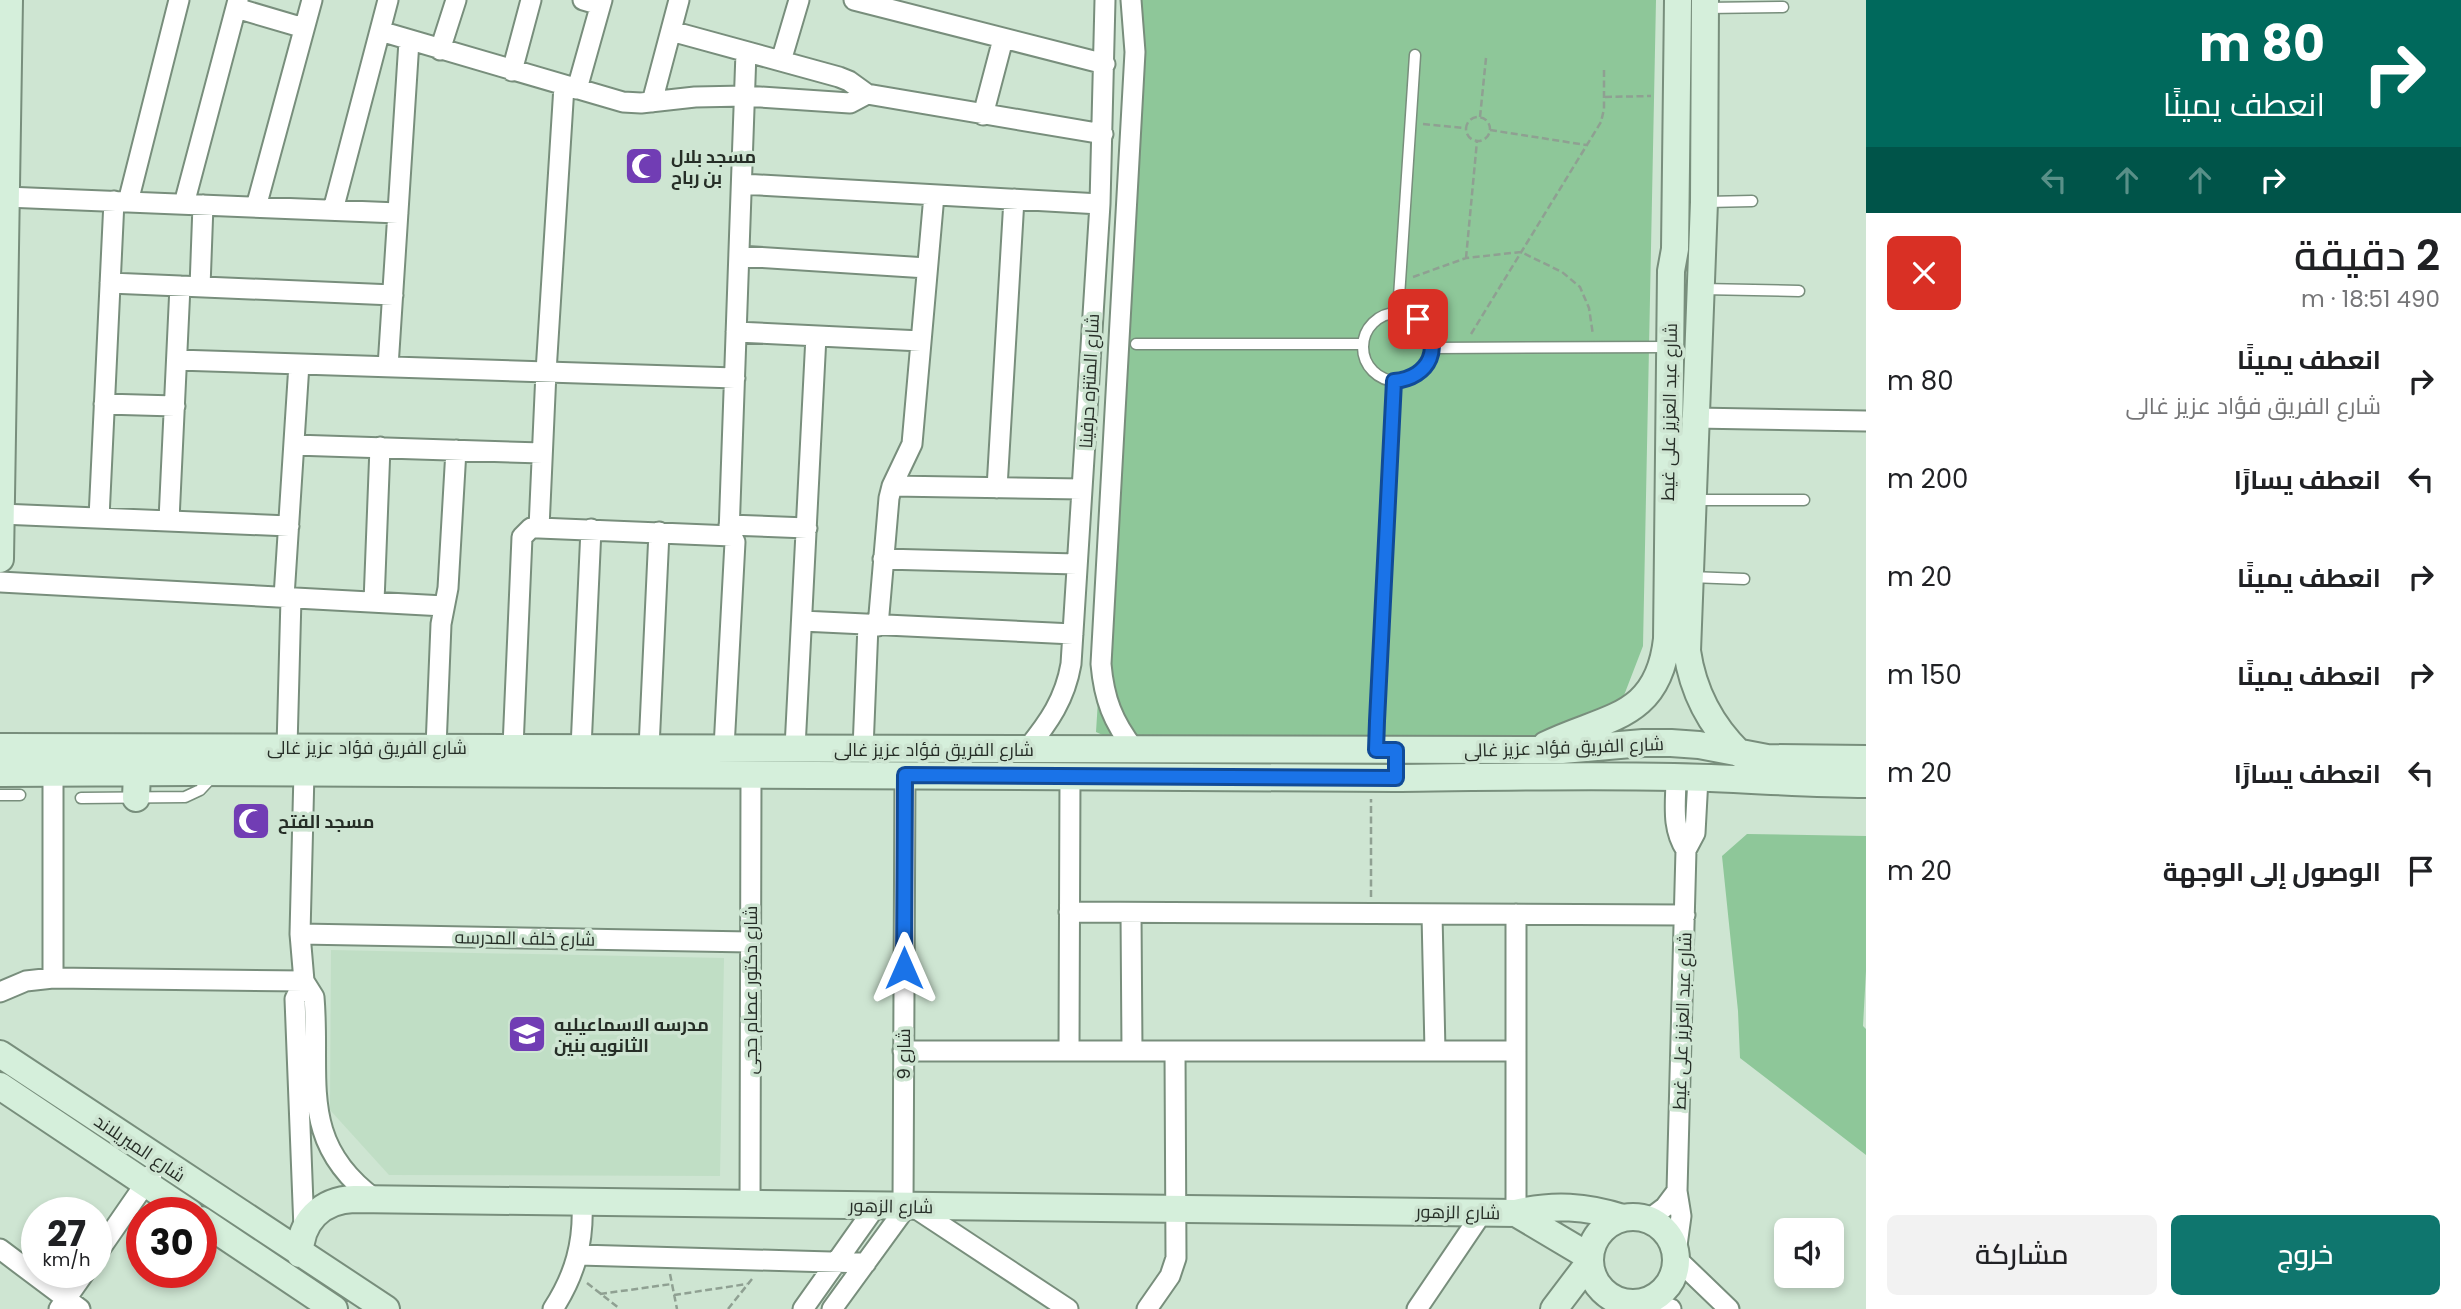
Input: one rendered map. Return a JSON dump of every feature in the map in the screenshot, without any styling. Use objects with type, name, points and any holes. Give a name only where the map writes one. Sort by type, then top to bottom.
[{"type":"street","points":[[0,559],[9,0]]},
{"type":"street","points":[[99,518],[110,283],[121,202],[179,0]]},
{"type":"street","points":[[256,207],[312,0]]},
{"type":"street","points":[[333,210],[388,0]]},
{"type":"street","points":[[440,50],[456,0]]},
{"type":"street","points":[[512,71],[531,0]]},
{"type":"street","points":[[652,102],[679,0]]},
{"type":"street","points":[[781,61],[799,0]]},
{"type":"street","points":[[854,0],[905,6],[1003,39],[1105,64]]},
{"type":"street","name":"شارع المتنزه حرفينا","points":[[1027,749],[1047,724],[1063,695],[1071,664],[1100,204],[1105,0]]},
{"type":"street","name":"شارع المتنزه حرفينا","points":[[1130,0],[1135,33],[1135,62],[1101,645],[1102,683],[1112,719],[1134,749]]},
{"type":"street","name":"شارع عبد العزيز على غيط","points":[[1536,750],[1619,716],[1642,699],[1659,676],[1665,658],[1681,467],[1670,347],[1671,271],[1675,250],[1678,0]]},
{"type":"street","points":[[538,528],[546,372],[571,87],[595,2]]},
{"type":"street","points":[[169,520],[177,360],[190,286],[193,205],[237,4],[304,27]]},
{"type":"street","name":"شارع عبد العزيز على غيط","points":[[1705,4],[1703,202],[1695,418],[1681,467],[1692,500],[1687,651],[1694,684],[1712,722],[1740,754]]},
{"type":"street","points":[[380,31],[623,103],[688,97],[745,96],[850,103],[867,94]]},
{"type":"street","points":[[671,31],[849,81],[867,94],[1103,134]]},
{"type":"street","points":[[983,115],[1003,39]]},
{"type":"street","points":[[388,367],[409,41]]},
{"type":"street","points":[[724,748],[735,542],[729,530],[747,52]]},
{"type":"street","points":[[742,184],[1100,204]]},
{"type":"street","points":[[863,748],[873,626],[887,510],[892,486],[912,444],[934,195]]},
{"type":"street","points":[[6,197],[398,213]]},
{"type":"street","points":[[997,488],[1014,199]]},
{"type":"street","points":[[739,257],[927,268]]},
{"type":"street","points":[[1671,271],[1700,281]]},
{"type":"street","points":[[110,283],[393,295]]},
{"type":"street","points":[[736,332],[921,341]]},
{"type":"street","points":[[795,748],[816,336]]},
{"type":"street","points":[[177,360],[735,378]]},
{"type":"street","points":[[288,747],[289,526],[299,364]]},
{"type":"street","points":[[104,404],[175,406]]},
{"type":"street","points":[[1695,418],[1866,421]]},
{"type":"street","points":[[294,444],[541,453]]},
{"type":"street","points":[[374,602],[380,447]]},
{"type":"street","points":[[436,747],[441,624],[449,588],[456,450]]},
{"type":"street","points":[[892,486],[997,488],[1082,498],[1109,508]]},
{"type":"street","points":[[1,514],[289,526]]},
{"type":"street","points":[[513,747],[522,537],[531,528],[659,532],[807,528]]},
{"type":"street","points":[[592,529],[594,756]]},
{"type":"street","points":[[649,748],[659,532]]},
{"type":"street","points":[[883,559],[1077,564]]},
{"type":"street","points":[[0,582],[444,606]]},
{"type":"street","points":[[802,621],[1073,634]]},
{"type":"street","name":"شارع الفريق فؤاد عزيز غالى","points":[[200,763],[304,772],[594,756],[649,748],[1536,750],[1587,749],[1643,743],[1699,745],[1781,759],[1866,760]]},
{"type":"street","name":"شارع الفريق فؤاد عزيز غالى","points":[[0,747],[139,772]]},
{"type":"street","name":"شارع الفريق فؤاد عزيز غالى","points":[[0,773],[139,772],[288,747],[513,747],[751,775],[1384,778],[1587,775],[1687,777],[1797,784],[1866,784]]},
{"type":"street","points":[[1587,749],[1587,775]]},
{"type":"street","points":[[1264,750],[1264,777]]},
{"type":"street","points":[[1384,778],[1386,750]]},
{"type":"street","points":[[52,772],[53,978]]},
{"type":"street","points":[[304,772],[300,934],[304,981],[314,997],[316,1098],[321,1128],[346,1188]]},
{"type":"street","name":"شارع دكتور عصام حجى","points":[[750,1205],[751,775]]},
{"type":"street","name":"شارع 9","points":[[905,775],[903,1051],[907,1206]]},
{"type":"street","points":[[1069,1051],[1070,776]]},
{"type":"street","name":"شارع عبد العزيز على غيط","points":[[1677,1256],[1681,1216],[1677,1191],[1686,850],[1676,834],[1687,777]]},
{"type":"street","points":[[1069,912],[1685,915]]},
{"type":"street","points":[[1131,913],[1132,1051]]},
{"type":"street","points":[[1432,914],[1435,1051]]},
{"type":"street","points":[[1516,914],[1516,1213]]},
{"type":"street","name":"شارع خلف المدرسه","points":[[300,934],[750,942]]},
{"type":"street","points":[[0,992],[26,981],[53,978],[304,981]]},
{"type":"street","points":[[302,1241],[295,999],[304,981]]},
{"type":"street","points":[[903,1051],[1516,1051]]},
{"type":"street","points":[[1147,1309],[1174,1268],[1177,1249],[1175,1051]]},
{"type":"street","name":"شارع الميريلاند","points":[[0,1054],[153,1173],[175,1197]]},
{"type":"street","name":"شارع الميريلاند","points":[[0,1086],[153,1173],[302,1241],[386,1309]]},
{"type":"street","points":[[299,1127],[321,1128]]},
{"type":"street","points":[[112,1232],[153,1173]]},
{"type":"street","name":"شارع الزهور","points":[[302,1241],[313,1215],[346,1188],[376,1199],[750,1205],[1482,1213],[1516,1213],[1537,1208],[1569,1206],[1636,1218]]},
{"type":"street","points":[[1671,1309],[1632,1305],[1617,1300],[1598,1286],[1590,1260],[1591,1248],[1600,1232],[1614,1221],[1636,1218],[1665,1207],[1677,1191]]},
{"type":"street","points":[[553,1309],[576,1264],[582,1237],[582,1202]]},
{"type":"street","points":[[803,1309],[876,1206]]},
{"type":"street","points":[[832,1309],[907,1206],[1068,1309]]},
{"type":"street","points":[[1417,1309],[1482,1213]]},
{"type":"street","name":"شارع الزهور","points":[[1516,1213],[1590,1260]]},
{"type":"street","points":[[1636,1218],[1667,1233],[1677,1256],[1729,1309]]},
{"type":"street","points":[[217,1231],[334,1309]]},
{"type":"street","points":[[0,1249],[69,1306],[77,1288]]},
{"type":"street","points":[[1632,1305],[1655,1298],[1671,1282],[1677,1256]]},
{"type":"street","points":[[576,1264],[667,1257],[866,1263]]},
{"type":"street","points":[[1554,1309],[1590,1260]]},
{"type":"lane","points":[[1705,4],[1783,7]]},
{"type":"lane","points":[[1398,312],[1415,55]]},
{"type":"lane","points":[[1703,202],[1752,201]]},
{"type":"lane","points":[[1700,281],[1798,291]]},
{"type":"lane","points":[[1398,312],[1409,314],[1426,327],[1432,348],[1430,359],[1416,376],[1394,381],[1375,373],[1364,355],[1363,344],[1368,328],[1374,321],[1389,313],[1398,312]]},
{"type":"lane","points":[[1136,344],[1363,344]]},
{"type":"lane","points":[[1432,348],[1670,347]]},
{"type":"lane","points":[[1386,750],[1394,381]]},
{"type":"lane","points":[[1692,500],[1804,500]]},
{"type":"lane","points":[[1689,577],[1744,579]]},
{"type":"lane","points":[[81,798],[139,772]]},
{"type":"lane","points":[[0,795],[20,795]]},
{"type":"path","points":[[1480,117],[1486,58]]},
{"type":"path","points":[[1463,348],[1601,122],[1604,67]]},
{"type":"path","points":[[1604,97],[1651,96]]},
{"type":"path","points":[[1480,117],[1487,121],[1490,130],[1486,138],[1477,141],[1468,137],[1465,128],[1469,120],[1480,117]]},
{"type":"path","points":[[1410,123],[1465,128]]},
{"type":"path","points":[[1490,130],[1586,145]]},
{"type":"path","points":[[1466,258],[1477,141]]},
{"type":"path","points":[[1400,281],[1466,258],[1521,252],[1562,272],[1580,287],[1589,308],[1595,347]]},
{"type":"path","points":[[1371,914],[1384,778]]},
{"type":"path","points":[[667,1257],[677,1309]]},
{"type":"path","points":[[728,1309],[767,1260]]},
{"type":"path","points":[[576,1264],[600,1294],[620,1309]]},
{"type":"path","points":[[600,1294],[672,1284]]},
{"type":"path","points":[[674,1295],[747,1284]]},
{"type":"shaded area","name":"مدرسه الاسماعيليه الثانويه بنين","points":[[331,950],[724,958],[720,1176],[389,1175],[330,1110]]},
{"type":"green space","points":[[1142,0],[1656,0],[1643,646],[1623,698],[1566,731],[1533,740],[1109,738],[1096,732]]},
{"type":"green space","points":[[1747,834],[1866,836],[1866,971],[1863,1026],[1866,1029],[1866,1155],[1740,1058],[1738,1011],[1722,856]]},
{"type":"place","name":"مسجد بلال بن رباح","points":[[644,166]]},
{"type":"place","name":"مسجد الفتح","points":[[251,821]]},
{"type":"place","name":"مدرسه الاسماعيليه الثانويه بنين","points":[[527,1034]]},
{"type":"route","points":[[904,968],[905,775],[1396,778],[1396,750],[1376,750],[1377,721],[1394,381],[1416,376],[1430,359],[1431,337],[1418,319]]}]
